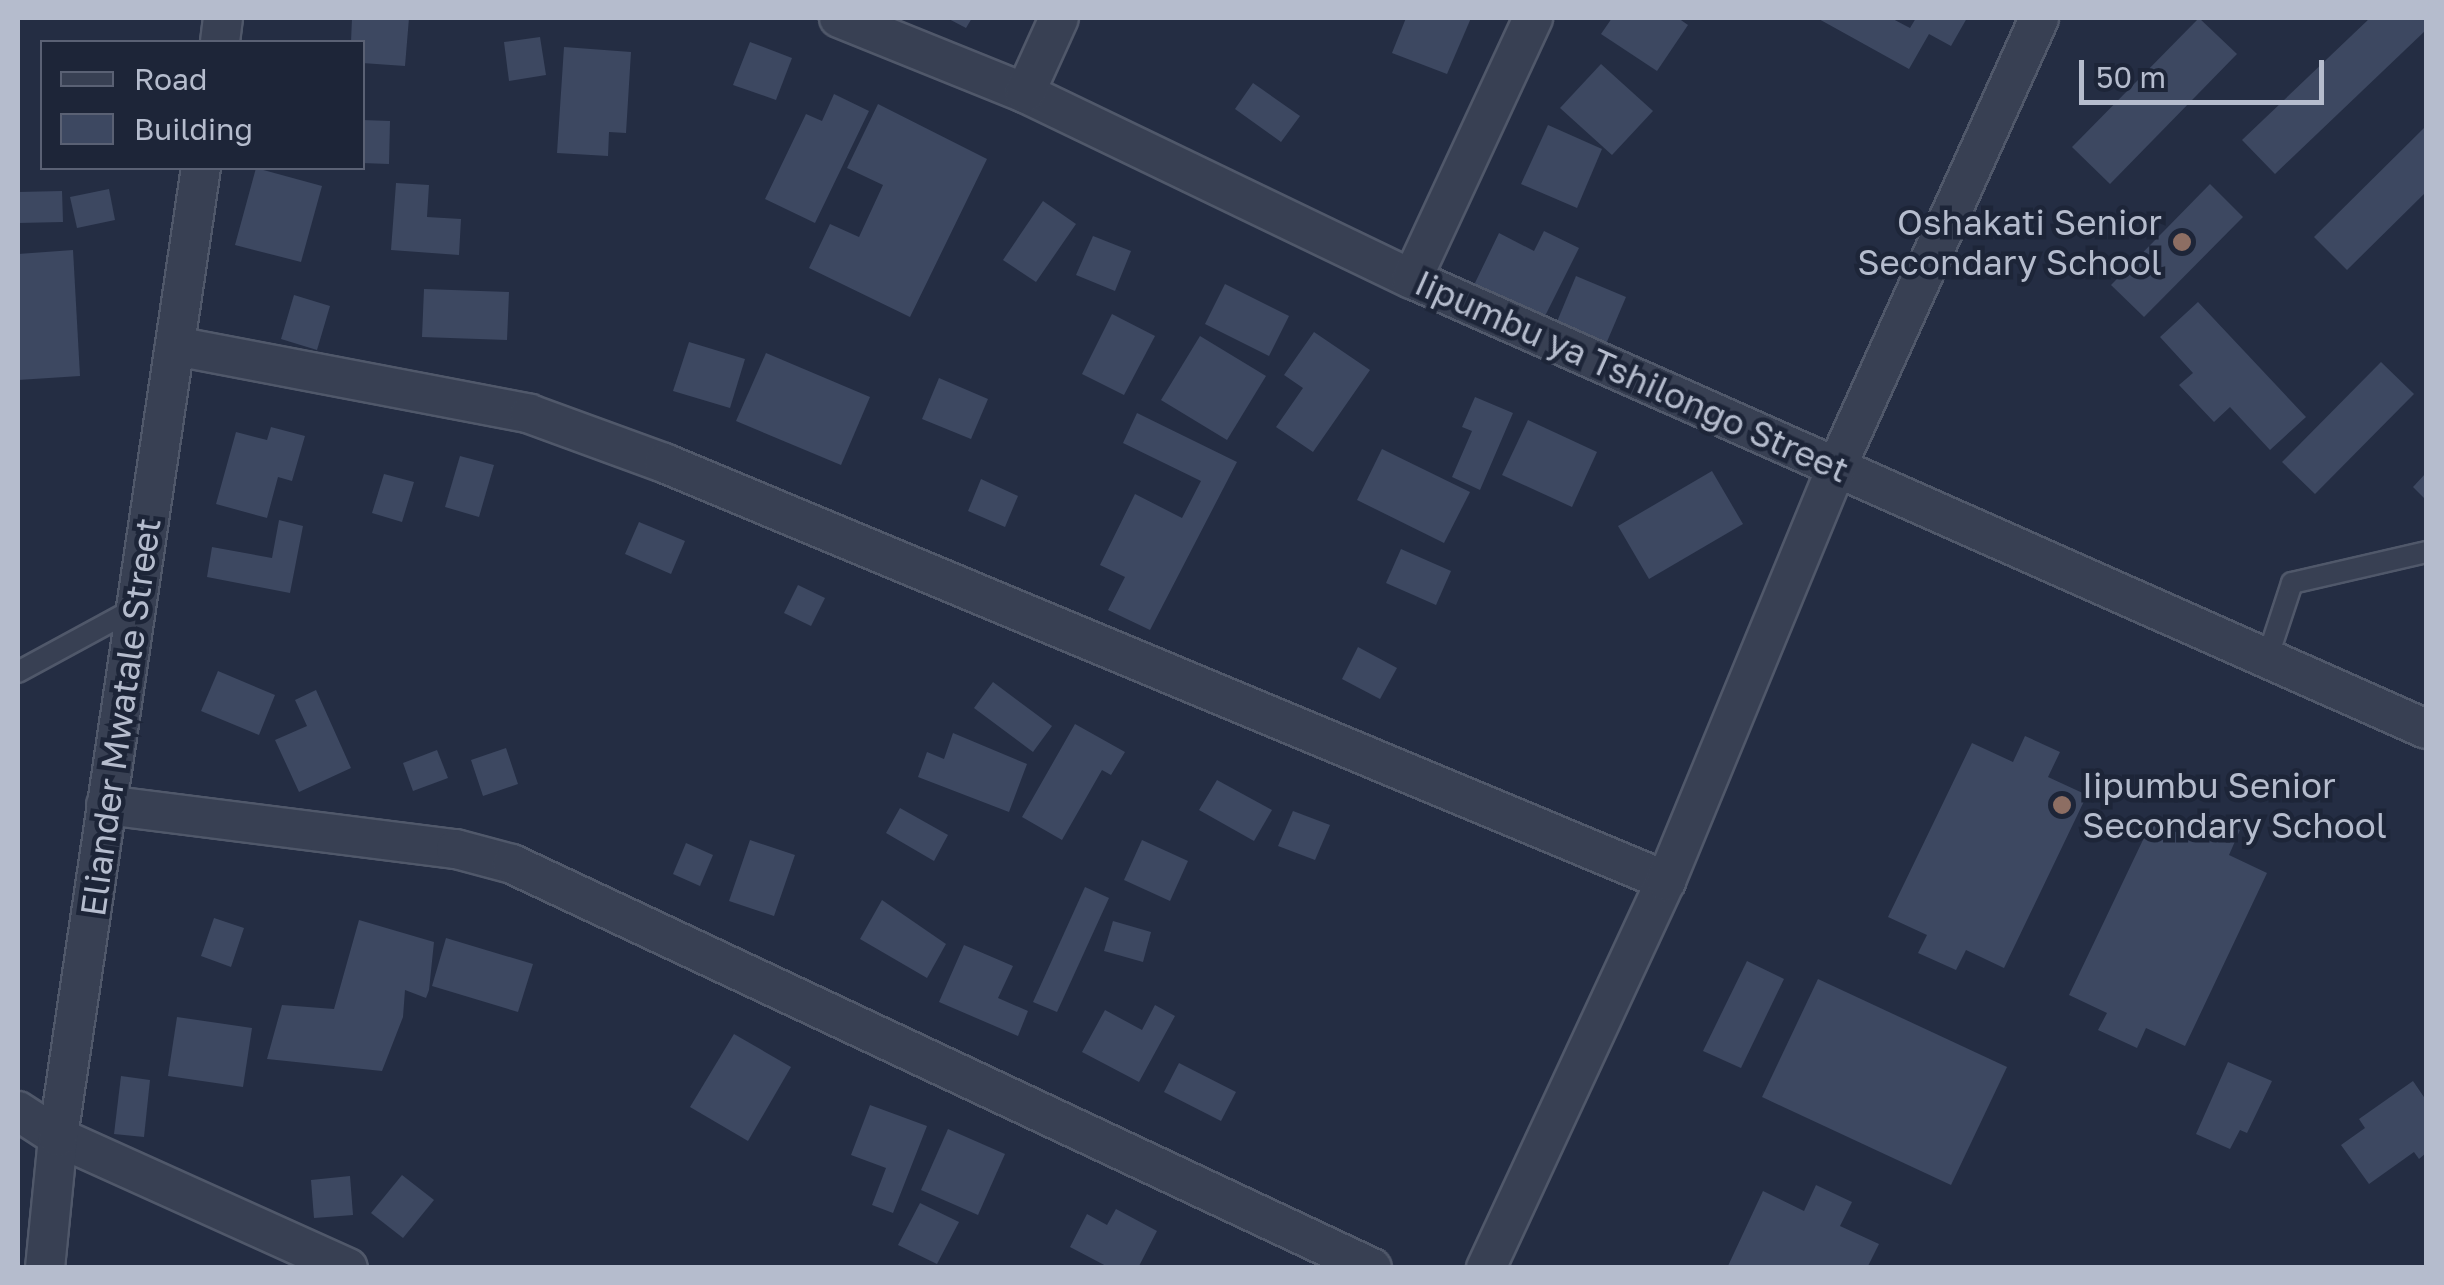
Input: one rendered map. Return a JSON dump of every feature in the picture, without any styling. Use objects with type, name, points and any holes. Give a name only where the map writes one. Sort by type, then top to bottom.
[{"type":"street","name":"Iipumbu ya Tshilongo Street","points":[[839,18],[1026,94],[1412,279],[2426,729]]},
{"type":"street","points":[[1026,94],[1059,18]]},
{"type":"street","points":[[1412,279],[1533,18]]},
{"type":"street","points":[[1486,1268],[1666,882],[1836,466],[2039,18]]},
{"type":"street","name":"Eliander Mwatale Street","points":[[44,1268],[58,1137],[201,170]]},
{"type":"street","points":[[175,346],[547,420],[1666,882]]},
{"type":"street","points":[[106,805],[456,849],[512,864],[1372,1268]]},
{"type":"street","points":[[18,1110],[58,1137],[348,1268]]},
{"type":"lane","points":[[2268,658],[2292,583],[2426,552]]},
{"type":"lane","points":[[18,672],[136,608]]},
{"type":"building","points":[[352,18],[409,18],[405,66],[365,63],[365,40],[351,40]]},
{"type":"building","points":[[947,18],[972,18],[966,28]]},
{"type":"building","points":[[1406,18],[1471,18],[1447,74],[1392,53]]},
{"type":"building","points":[[1612,18],[1678,18],[1688,25],[1657,71],[1601,34]]},
{"type":"building","points":[[1817,18],[1891,18],[1910,28],[1916,18],[1967,18],[1951,46],[1929,34],[1909,69]]},
{"type":"building","points":[[2199,18],[2237,54],[2110,184],[2072,147]]},
{"type":"building","points":[[2370,18],[2426,18],[2426,30],[2275,174],[2242,140]]},
{"type":"building","points":[[540,37],[546,75],[509,81],[504,42]]},
{"type":"building","points":[[750,42],[792,58],[776,100],[733,85]]},
{"type":"building","points":[[564,47],[631,52],[626,133],[609,132],[608,156],[557,153]]},
{"type":"building","points":[[1601,64],[1653,111],[1612,155],[1560,108]]},
{"type":"building","points":[[1253,83],[1300,116],[1281,142],[1235,109]]},
{"type":"building","points":[[834,94],[869,111],[815,223],[765,199],[806,114],[822,121]]},
{"type":"building","points":[[878,104],[987,159],[910,317],[809,268],[830,224],[859,237],[883,185],[847,168]]},
{"type":"building","points":[[365,120],[390,121],[389,164],[365,163]]},
{"type":"building","points":[[1548,125],[1602,149],[1577,208],[1521,184]]},
{"type":"building","points":[[2426,126],[2426,192],[2347,270],[2314,237]]},
{"type":"building","points":[[255,170],[322,186],[301,262],[235,245]]},
{"type":"building","points":[[396,183],[429,185],[427,217],[461,219],[459,255],[391,250]]},
{"type":"building","points":[[2210,184],[2243,217],[2144,317],[2111,285]]},
{"type":"building","points":[[109,189],[115,220],[77,228],[70,197]]},
{"type":"building","points":[[62,191],[63,222],[18,223],[18,192]]},
{"type":"building","points":[[1043,201],[1076,224],[1036,282],[1003,260]]},
{"type":"building","points":[[1544,231],[1579,248],[1543,320],[1474,285],[1499,233],[1534,251]]},
{"type":"building","points":[[1093,236],[1131,251],[1115,291],[1076,275]]},
{"type":"building","points":[[73,250],[80,376],[18,380],[18,254]]},
{"type":"building","points":[[1576,276],[1626,297],[1606,344],[1556,324]]},
{"type":"building","points":[[1225,284],[1289,316],[1269,356],[1205,324]]},
{"type":"building","points":[[424,289],[509,292],[507,340],[422,337]]},
{"type":"building","points":[[294,295],[330,306],[317,350],[281,339]]},
{"type":"building","points":[[2198,302],[2306,417],[2270,450],[2230,407],[2214,422],[2179,385],[2193,373],[2160,337]]},
{"type":"building","points":[[1112,314],[1155,336],[1124,395],[1082,374]]},
{"type":"building","points":[[1314,332],[1370,370],[1313,452],[1276,427],[1303,388],[1284,375]]},
{"type":"building","points":[[1200,336],[1266,376],[1227,440],[1161,400]]},
{"type":"building","points":[[689,342],[745,359],[730,408],[673,391]]},
{"type":"building","points":[[766,353],[870,397],[841,465],[736,421]]},
{"type":"building","points":[[2381,362],[2414,394],[2315,494],[2282,462]]},
{"type":"building","points":[[939,378],[988,399],[971,439],[922,419]]},
{"type":"building","points":[[1475,397],[1513,413],[1480,490],[1452,477],[1472,431],[1462,427]]},
{"type":"building","points":[[1137,413],[1237,462],[1150,630],[1108,610],[1125,577],[1100,565],[1135,494],[1182,518],[1201,481],[1123,443]]},
{"type":"building","points":[[1528,420],[1597,452],[1572,507],[1502,475]]},
{"type":"building","points":[[271,427],[305,436],[292,481],[278,477],[267,518],[216,504],[236,432],[267,440]]},
{"type":"building","points":[[1382,449],[1470,492],[1444,543],[1357,500]]},
{"type":"building","points":[[460,456],[494,465],[479,517],[445,507]]},
{"type":"building","points":[[1712,471],[1743,524],[1649,579],[1618,526]]},
{"type":"building","points":[[2426,473],[2426,500],[2413,487]]},
{"type":"building","points":[[384,474],[414,482],[402,522],[372,513]]},
{"type":"building","points":[[981,479],[1018,496],[1005,527],[968,511]]},
{"type":"building","points":[[279,520],[303,526],[290,593],[207,577],[212,547],[272,558]]},
{"type":"building","points":[[639,522],[685,541],[671,574],[625,554]]},
{"type":"building","points":[[1401,549],[1451,571],[1436,605],[1386,583]]},
{"type":"building","points":[[798,585],[825,598],[811,626],[784,613]]},
{"type":"building","points":[[1358,647],[1397,668],[1380,699],[1342,679]]},
{"type":"building","points":[[218,671],[275,695],[259,735],[201,711]]},
{"type":"building","points":[[993,682],[1052,726],[1033,752],[974,708]]},
{"type":"building","points":[[316,690],[351,768],[299,792],[275,740],[307,726],[295,700]]},
{"type":"building","points":[[1075,724],[1125,752],[1111,775],[1102,770],[1062,840],[1022,817]]},
{"type":"building","points":[[953,733],[1027,764],[1009,812],[918,777],[927,752],[944,759]]},
{"type":"building","points":[[2025,736],[2060,752],[2048,777],[2087,795],[2004,968],[1966,950],[1956,970],[1918,953],[1927,935],[1888,917],[1972,743],[2013,762]]},
{"type":"building","points":[[506,748],[518,784],[483,796],[471,760]]},
{"type":"building","points":[[437,750],[448,778],[413,791],[403,763]]},
{"type":"building","points":[[1217,780],[1272,810],[1254,841],[1199,810]]},
{"type":"building","points":[[900,808],[948,835],[934,861],[886,833]]},
{"type":"building","points":[[1293,811],[1330,825],[1315,860],[1278,846]]},
{"type":"building","points":[[2205,814],[2240,830],[2229,855],[2267,873],[2185,1046],[2146,1028],[2137,1048],[2098,1030],[2107,1013],[2069,995],[2152,821],[2193,840]]},
{"type":"building","points":[[750,840],[795,855],[774,916],[729,901]]},
{"type":"building","points":[[1142,840],[1188,861],[1170,901],[1124,880]]},
{"type":"building","points":[[686,843],[713,855],[700,886],[673,874]]},
{"type":"building","points":[[1085,887],[1109,898],[1057,1012],[1033,1002]]},
{"type":"building","points":[[882,900],[946,944],[927,978],[860,939]]},
{"type":"building","points":[[214,918],[244,928],[231,967],[201,956]]},
{"type":"building","points":[[359,920],[434,942],[426,998],[405,990],[403,1017],[382,1071],[267,1059],[282,1005],[334,1009]]},
{"type":"building","points":[[1113,921],[1151,932],[1143,962],[1104,951]]},
{"type":"building","points":[[446,938],[533,964],[518,1012],[432,986]]},
{"type":"building","points":[[964,945],[1013,966],[998,998],[1028,1011],[1018,1036],[939,1002]]},
{"type":"building","points":[[1747,961],[1784,979],[1741,1068],[1703,1051]]},
{"type":"building","points":[[1818,979],[2007,1067],[1951,1185],[1762,1097]]},
{"type":"building","points":[[1155,1005],[1175,1016],[1139,1082],[1082,1052],[1105,1010],[1142,1030]]},
{"type":"building","points":[[177,1017],[252,1028],[243,1087],[168,1076]]},
{"type":"building","points":[[734,1034],[791,1067],[748,1141],[690,1107]]},
{"type":"building","points":[[2228,1062],[2272,1081],[2247,1133],[2240,1130],[2230,1149],[2196,1134]]},
{"type":"building","points":[[1179,1063],[1236,1092],[1221,1121],[1164,1092]]},
{"type":"building","points":[[121,1076],[150,1080],[144,1137],[114,1134]]},
{"type":"building","points":[[2413,1081],[2426,1100],[2426,1153],[2419,1159],[2414,1152],[2369,1184],[2341,1145],[2365,1128],[2359,1119]]},
{"type":"building","points":[[870,1105],[927,1126],[893,1213],[872,1205],[886,1168],[851,1155]]},
{"type":"building","points":[[948,1129],[1005,1154],[978,1215],[921,1190]]},
{"type":"building","points":[[402,1175],[434,1200],[403,1238],[371,1213]]},
{"type":"building","points":[[350,1176],[353,1215],[314,1218],[311,1180]]},
{"type":"building","points":[[1816,1185],[1852,1202],[1840,1226],[1879,1244],[1867,1268],[1727,1268],[1763,1191],[1804,1211]]},
{"type":"building","points":[[920,1203],[959,1222],[937,1264],[898,1245]]},
{"type":"building","points":[[1116,1209],[1157,1231],[1138,1268],[1110,1268],[1070,1247],[1087,1214],[1107,1225]]},
{"type":"place","name":"Oshakati Senior Secondary School","points":[[2182,242]]},
{"type":"place","name":"Iipumbu Senior Secondary School","points":[[2062,805]]}]
